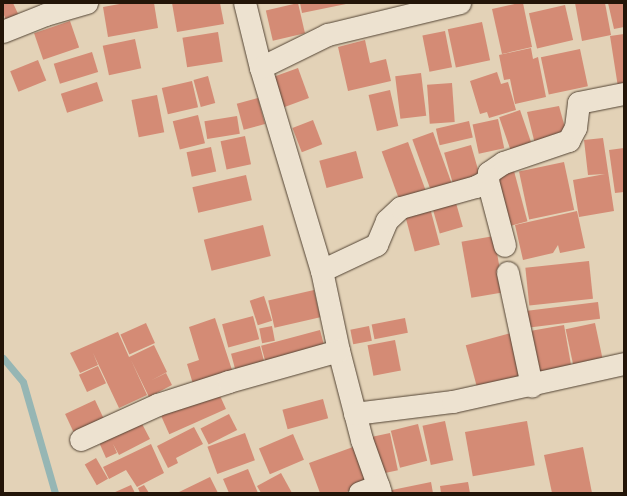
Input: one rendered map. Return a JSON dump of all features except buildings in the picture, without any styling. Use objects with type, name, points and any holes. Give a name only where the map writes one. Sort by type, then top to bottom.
[{"type":"street","points":[[3,32],[46,14],[87,3]]},
{"type":"street","points":[[245,3],[261,68],[322,271],[339,351],[373,491]]},
{"type":"street","points":[[261,68],[328,35],[460,3]]},
{"type":"street","points":[[505,246],[488,182],[489,173],[504,163],[569,141],[576,128],[579,103],[624,94]]},
{"type":"street","points":[[322,271],[371,249],[379,240],[387,221],[401,208],[457,194],[488,182]]},
{"type":"street","points":[[508,274],[532,386]]},
{"type":"street","points":[[81,440],[158,405],[229,382],[339,351]]},
{"type":"street","points":[[355,414],[453,402],[532,386],[624,364]]},
{"type":"waterway","points":[[3,358],[23,382],[55,493]]}]
